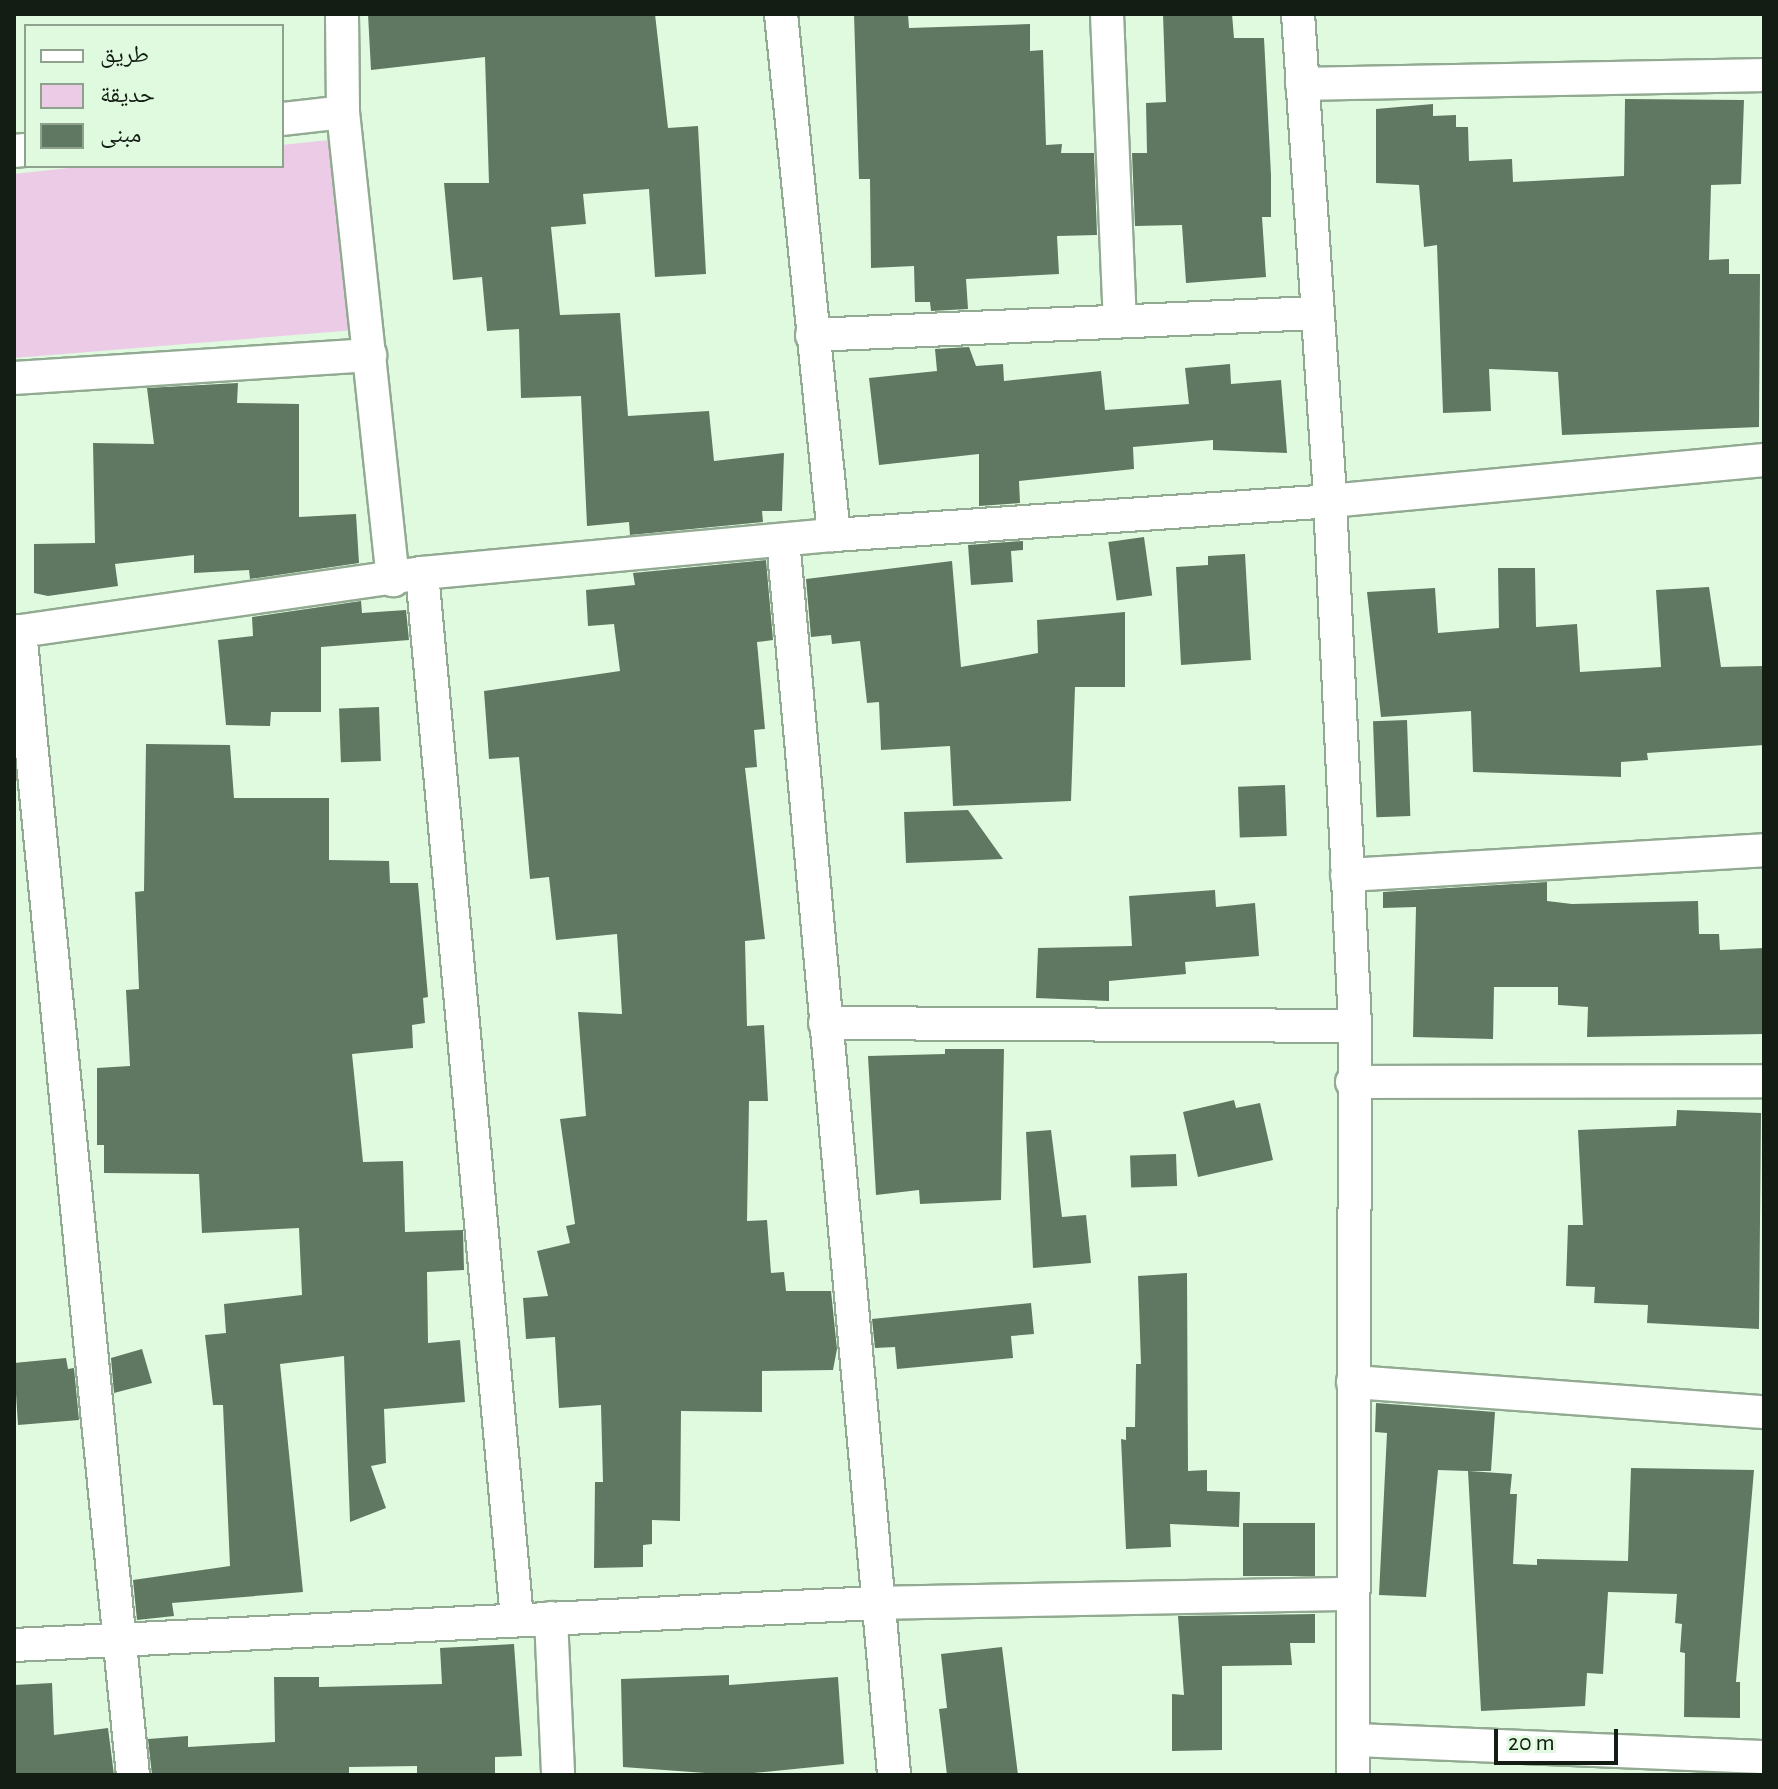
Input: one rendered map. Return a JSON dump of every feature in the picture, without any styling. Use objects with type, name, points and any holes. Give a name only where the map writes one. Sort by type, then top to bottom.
[{"type":"street","points":[[342,14],[343,112],[370,355],[408,577],[517,1618]]},
{"type":"street","points":[[781,14],[834,535]]},
{"type":"street","points":[[1107,14],[1120,320]]},
{"type":"street","points":[[1298,14],[1315,313],[1330,501],[1355,1026],[1352,1082],[1353,1775]]},
{"type":"street","points":[[1302,84],[1764,75]]},
{"type":"street","points":[[284,119],[343,112]]},
{"type":"street","points":[[812,335],[1315,313]]},
{"type":"street","points":[[14,378],[370,355]]},
{"type":"street","points":[[133,1775],[17,632],[408,577],[783,540],[1330,501],[1764,460]]},
{"type":"street","points":[[783,540],[875,1603],[894,1775]]},
{"type":"street","points":[[1347,875],[1764,850]]},
{"type":"street","points":[[825,1023],[1355,1026]]},
{"type":"street","points":[[1352,1082],[1764,1081]]},
{"type":"street","points":[[1353,1382],[1764,1412]]},
{"type":"street","points":[[14,1645],[517,1618],[875,1603],[1351,1594]]},
{"type":"street","points":[[551,1618],[558,1775]]},
{"type":"street","points":[[1354,1740],[1764,1757]]},
{"type":"green space","points":[[329,140],[368,329],[14,358],[14,174],[69,168],[284,168],[284,145]]},
{"type":"building","points":[[368,14],[655,14],[668,128],[698,126],[706,274],[655,277],[649,189],[583,194],[586,224],[551,227],[560,315],[620,313],[628,416],[709,411],[714,461],[784,453],[782,511],[762,511],[763,522],[630,535],[629,522],[587,526],[581,396],[521,398],[519,329],[487,331],[482,277],[453,280],[444,183],[489,183],[485,57],[371,70]]},
{"type":"building","points":[[854,14],[908,14],[909,28],[1030,24],[1030,51],[1043,50],[1046,145],[1062,144],[1061,153],[1094,153],[1097,235],[1057,236],[1059,274],[966,279],[968,309],[931,311],[930,302],[915,302],[914,266],[871,268],[870,179],[859,179]]},
{"type":"building","points":[[1163,14],[1232,14],[1234,38],[1264,38],[1271,175],[1271,217],[1262,217],[1266,277],[1186,283],[1182,225],[1135,226],[1132,153],[1147,153],[1146,103],[1166,102]]},
{"type":"building","points":[[1625,99],[1744,100],[1741,184],[1711,185],[1709,260],[1729,259],[1729,274],[1760,274],[1759,427],[1562,435],[1558,372],[1489,369],[1491,411],[1443,413],[1437,245],[1424,247],[1419,185],[1376,183],[1376,109],[1433,104],[1433,116],[1456,115],[1456,127],[1468,127],[1469,161],[1512,159],[1513,182],[1624,176]]},
{"type":"building","points":[[969,347],[976,366],[1003,364],[1004,381],[1101,371],[1105,410],[1189,404],[1185,368],[1230,364],[1231,384],[1281,380],[1287,453],[1213,450],[1213,440],[1133,447],[1134,469],[1019,481],[1020,503],[979,506],[979,454],[879,465],[869,378],[937,371],[935,349]]},
{"type":"building","points":[[238,383],[237,403],[299,404],[299,517],[356,514],[359,563],[250,579],[249,570],[194,573],[194,555],[115,564],[118,586],[48,596],[34,593],[34,544],[95,543],[93,443],[154,444],[147,388]]},
{"type":"building","points":[[1144,537],[1152,595],[1117,600],[1108,542]]},
{"type":"building","points":[[1023,541],[1023,550],[1011,551],[1013,582],[971,585],[968,545]]},
{"type":"building","points":[[1245,554],[1251,660],[1181,665],[1176,567],[1208,565],[1208,556]]},
{"type":"building","points":[[766,560],[773,640],[757,642],[765,729],[754,730],[757,767],[745,768],[765,939],[745,941],[747,1026],[764,1025],[768,1101],[749,1101],[747,1221],[767,1220],[771,1273],[784,1272],[786,1291],[831,1291],[837,1349],[833,1370],[762,1371],[762,1412],[681,1411],[680,1521],[652,1520],[652,1544],[643,1545],[643,1567],[594,1568],[595,1482],[603,1482],[601,1405],[559,1408],[555,1337],[526,1339],[523,1298],[548,1296],[537,1251],[570,1243],[566,1226],[575,1224],[560,1119],[586,1116],[578,1012],[622,1014],[617,934],[556,940],[549,877],[530,879],[519,757],[489,759],[484,691],[620,671],[614,624],[588,626],[586,590],[635,585],[633,573]]},
{"type":"building","points":[[952,561],[961,667],[1038,653],[1037,620],[1125,612],[1125,687],[1075,687],[1071,801],[953,806],[950,746],[881,750],[879,702],[867,703],[860,641],[832,644],[831,635],[811,637],[806,579]]},
{"type":"building","points":[[1498,568],[1535,568],[1536,627],[1577,624],[1580,672],[1661,667],[1656,590],[1709,587],[1721,667],[1764,666],[1764,745],[1647,753],[1648,760],[1621,762],[1621,777],[1473,772],[1471,711],[1381,717],[1367,592],[1435,588],[1438,633],[1499,628]]},
{"type":"building","points":[[361,601],[362,613],[406,610],[409,640],[321,647],[321,712],[271,712],[270,726],[226,725],[218,640],[253,636],[252,617]]},
{"type":"building","points":[[379,707],[381,761],[341,762],[339,708]]},
{"type":"building","points":[[1407,720],[1410,816],[1376,817],[1373,721]]},
{"type":"building","points":[[146,744],[230,745],[234,798],[329,798],[329,860],[389,861],[390,883],[418,883],[428,997],[423,998],[425,1023],[412,1025],[413,1048],[352,1054],[363,1162],[403,1161],[405,1232],[463,1230],[464,1270],[427,1272],[428,1343],[460,1340],[465,1402],[384,1409],[386,1463],[371,1466],[386,1508],[350,1522],[344,1356],[280,1364],[303,1592],[172,1603],[174,1616],[137,1620],[133,1580],[230,1566],[223,1405],[213,1405],[205,1335],[226,1333],[224,1304],[302,1295],[299,1228],[202,1233],[199,1174],[104,1173],[104,1145],[97,1145],[97,1068],[130,1066],[126,990],[139,989],[135,892],[144,891]]},
{"type":"building","points":[[1285,785],[1287,836],[1240,838],[1238,787]]},
{"type":"building","points":[[968,810],[1003,859],[906,863],[904,812]]},
{"type":"building","points":[[1547,882],[1547,901],[1572,904],[1698,901],[1699,934],[1719,934],[1720,950],[1764,948],[1764,1034],[1587,1037],[1588,1007],[1558,1005],[1558,987],[1494,987],[1493,1039],[1413,1037],[1416,907],[1383,908],[1383,892]]},
{"type":"building","points":[[1215,890],[1216,907],[1255,903],[1259,956],[1185,962],[1186,974],[1109,981],[1109,1001],[1036,998],[1038,948],[1132,946],[1129,896]]},
{"type":"building","points":[[945,1049],[1004,1049],[1001,1200],[920,1204],[919,1190],[876,1195],[868,1056],[945,1054]]},
{"type":"building","points":[[1234,1100],[1236,1108],[1260,1103],[1273,1160],[1198,1177],[1183,1112]]},
{"type":"building","points":[[1677,1110],[1761,1113],[1759,1329],[1647,1323],[1648,1305],[1594,1303],[1595,1287],[1566,1286],[1568,1225],[1583,1225],[1578,1130],[1676,1126]]},
{"type":"building","points":[[1051,1130],[1062,1217],[1086,1215],[1091,1263],[1033,1268],[1026,1132]]},
{"type":"building","points":[[1176,1154],[1177,1186],[1131,1188],[1130,1156]]},
{"type":"building","points":[[1187,1273],[1188,1471],[1207,1470],[1207,1491],[1240,1492],[1239,1527],[1170,1524],[1171,1547],[1126,1549],[1121,1439],[1126,1440],[1126,1427],[1135,1427],[1136,1364],[1141,1364],[1138,1276]]},
{"type":"building","points":[[1031,1303],[1034,1334],[1011,1336],[1013,1358],[897,1369],[895,1347],[875,1348],[872,1319]]},
{"type":"building","points":[[142,1349],[152,1383],[114,1393],[111,1358]]},
{"type":"building","points":[[66,1358],[68,1369],[74,1368],[79,1420],[18,1425],[14,1363]]},
{"type":"building","points":[[1376,1403],[1495,1412],[1491,1471],[1469,1471],[1512,1474],[1510,1494],[1517,1494],[1513,1564],[1537,1565],[1537,1559],[1628,1561],[1631,1468],[1754,1470],[1736,1682],[1740,1682],[1740,1718],[1684,1717],[1685,1653],[1680,1652],[1682,1624],[1675,1623],[1677,1594],[1608,1592],[1603,1674],[1587,1673],[1585,1706],[1481,1711],[1468,1471],[1438,1470],[1426,1597],[1379,1595],[1387,1433],[1375,1432]]},
{"type":"building","points":[[1243,1523],[1315,1523],[1315,1576],[1243,1576]]},
{"type":"building","points":[[1315,1614],[1315,1643],[1290,1643],[1292,1665],[1222,1666],[1222,1750],[1172,1751],[1172,1694],[1184,1695],[1178,1616]]},
{"type":"building","points":[[514,1644],[522,1756],[495,1757],[495,1775],[417,1775],[417,1766],[349,1767],[349,1775],[152,1775],[148,1739],[188,1736],[188,1747],[275,1742],[274,1677],[319,1677],[319,1687],[442,1684],[440,1648]]},
{"type":"building","points":[[1002,1647],[1018,1775],[947,1775],[939,1709],[947,1708],[941,1654]]},
{"type":"building","points":[[729,1675],[729,1685],[838,1677],[844,1764],[733,1775],[623,1767],[621,1679]]},
{"type":"building","points":[[52,1683],[54,1735],[108,1728],[114,1775],[14,1775],[14,1685]]}]
